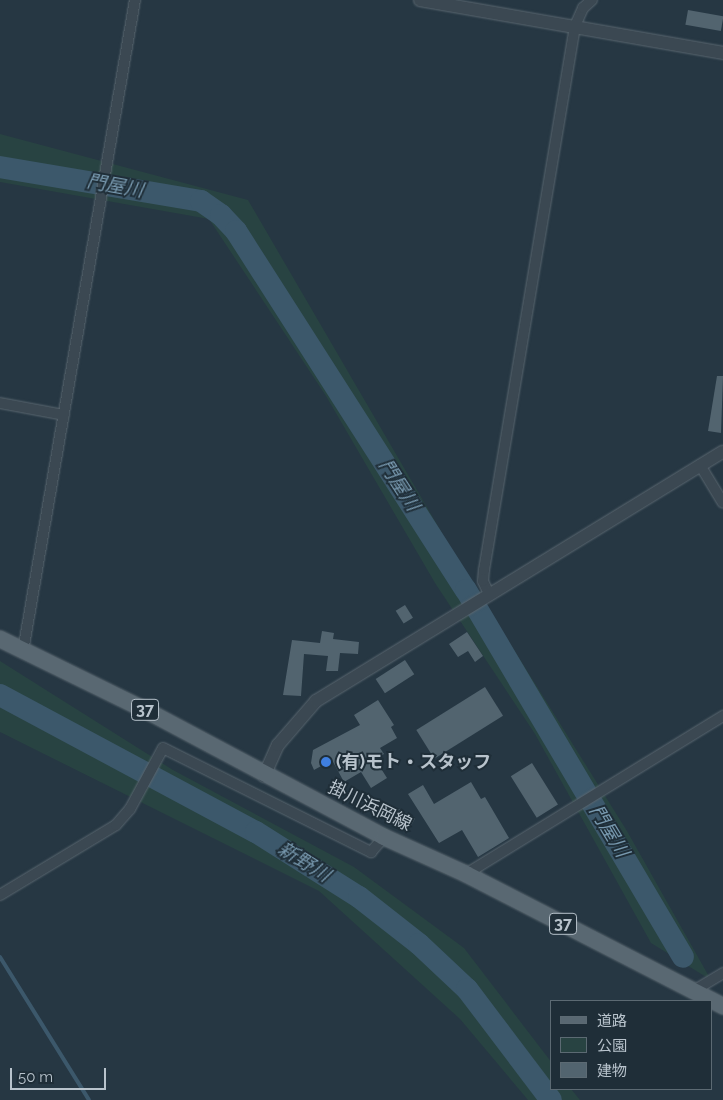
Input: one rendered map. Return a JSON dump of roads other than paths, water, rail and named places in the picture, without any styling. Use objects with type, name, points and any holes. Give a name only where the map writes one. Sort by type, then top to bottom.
[{"type":"main road","name":"掛川浜岡線","points":[[0,639],[150,713],[264,776],[384,837],[466,874],[712,1000]]},
{"type":"street","points":[[23,651],[135,0]]},
{"type":"street","points":[[420,0],[723,53]]},
{"type":"street","points":[[489,594],[483,581],[484,570],[575,26],[582,8],[592,0]]},
{"type":"street","points":[[0,403],[64,415]]},
{"type":"street","points":[[264,776],[278,745],[316,701],[723,452]]},
{"type":"street","points":[[700,466],[723,503]]},
{"type":"street","points":[[466,874],[723,716]]},
{"type":"street","points":[[0,896],[116,825],[130,809],[163,748],[372,852],[384,837]]},
{"type":"street","points":[[695,990],[723,973]]},
{"type":"waterway","name":"門屋川","points":[[0,167],[201,201],[221,215],[236,231],[466,590],[683,957]]},
{"type":"waterway","name":"新野川","points":[[0,695],[256,832],[359,897],[419,944],[467,989],[551,1100]]},
{"type":"waterway","points":[[0,957],[89,1100]]},
{"type":"place","name":"(有)モト・スタッフ","points":[[326,762]]}]
